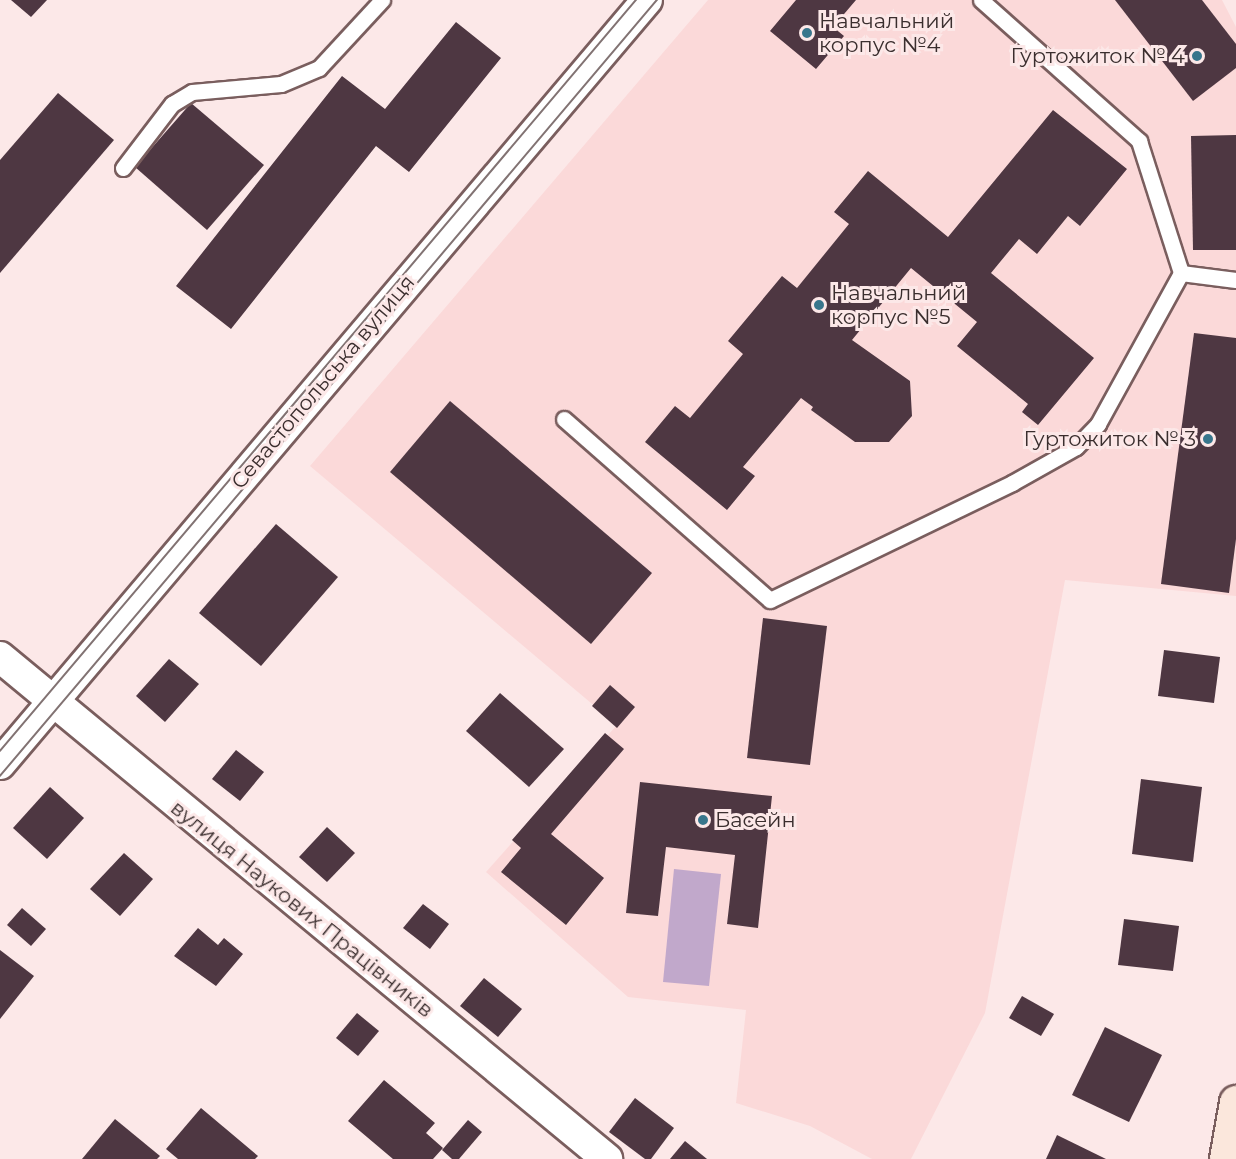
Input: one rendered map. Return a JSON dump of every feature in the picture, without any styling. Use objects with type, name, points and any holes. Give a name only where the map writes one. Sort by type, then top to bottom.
[{"type":"main road","points":[[1226,1159],[1236,1102]]},
{"type":"street","name":"Севастопольська вулиця","points":[[0,764],[647,0]]},
{"type":"street","name":"вулиця Наукових Працівників","points":[[0,657],[51,703],[607,1159]]},
{"type":"lane","points":[[123,168],[172,104],[192,92],[281,84],[318,68],[382,0]]},
{"type":"lane","points":[[564,419],[770,600],[1012,483],[1076,447],[1098,424],[1181,273],[1139,141],[981,0]]},
{"type":"lane","points":[[1181,273],[1236,280]]},
{"type":"shaded area","points":[[708,0],[1222,0],[1236,27],[1236,596],[1065,580],[985,1013],[911,1159],[872,1159],[810,1126],[736,1103],[746,1010],[628,997],[486,872],[617,725],[310,466]]},
{"type":"shaded area","points":[[674,869],[721,874],[709,986],[663,982]]},
{"type":"building","points":[[11,0],[47,0],[31,17]]},
{"type":"building","name":"Навчальний корпус №4","points":[[796,0],[856,0],[833,27],[844,36],[816,69],[770,31]]},
{"type":"building","name":"Гуртожиток № 4","points":[[1115,0],[1202,0],[1236,44],[1236,68],[1193,101]]},
{"type":"building","points":[[456,22],[501,58],[409,172],[376,146],[231,329],[176,286],[342,76],[385,109]]},
{"type":"building","points":[[58,93],[114,140],[0,273],[0,160]]},
{"type":"building","points":[[191,103],[264,165],[207,230],[135,167]]},
{"type":"building","name":"Навчальний корпус №5","points":[[1053,110],[1127,169],[1080,226],[1068,216],[1037,254],[1019,239],[991,273],[1094,358],[1038,425],[1022,412],[1028,404],[957,346],[977,322],[911,268],[852,340],[910,381],[912,416],[889,442],[855,442],[811,410],[813,407],[801,398],[743,467],[755,476],[727,510],[645,442],[675,406],[690,418],[743,354],[728,341],[782,276],[797,288],[849,224],[834,212],[868,171],[948,237]]},
{"type":"building","points":[[1236,135],[1236,250],[1193,250],[1191,136]]},
{"type":"building","name":"Гуртожиток № 3","points":[[1194,333],[1236,338],[1236,539],[1229,593],[1161,584]]},
{"type":"building","points":[[450,401],[652,573],[591,644],[390,472]]},
{"type":"building","points":[[276,524],[338,577],[261,666],[199,613]]},
{"type":"building","points":[[763,618],[827,626],[810,765],[747,758]]},
{"type":"building","points":[[1164,650],[1220,657],[1214,703],[1158,696]]},
{"type":"building","points":[[169,659],[199,684],[165,722],[136,696]]},
{"type":"building","points":[[610,685],[635,707],[617,728],[592,706]]},
{"type":"building","points":[[500,693],[564,749],[529,787],[466,731]]},
{"type":"building","points":[[605,733],[624,749],[551,834],[604,878],[566,925],[501,872],[521,848],[512,840]]},
{"type":"building","points":[[236,750],[264,772],[240,801],[212,779]]},
{"type":"building","points":[[1141,779],[1202,787],[1193,862],[1132,854]]},
{"type":"building","name":"Басейн","points":[[640,782],[772,796],[758,928],[727,924],[735,855],[666,847],[658,916],[626,913]]},
{"type":"building","points":[[50,787],[84,818],[47,859],[13,828]]},
{"type":"building","points":[[327,827],[355,853],[327,882],[299,857]]},
{"type":"building","points":[[124,853],[153,879],[120,916],[90,889]]},
{"type":"building","points":[[423,904],[449,924],[430,949],[403,928]]},
{"type":"building","points":[[22,908],[46,929],[31,946],[7,925]]},
{"type":"building","points":[[1124,919],[1179,926],[1173,971],[1118,965]]},
{"type":"building","points":[[198,928],[218,945],[224,938],[243,954],[216,986],[174,956]]},
{"type":"building","points":[[0,950],[34,976],[0,1019]]},
{"type":"building","points":[[484,978],[522,1009],[498,1037],[460,1006]]},
{"type":"building","points":[[1022,996],[1054,1014],[1041,1036],[1009,1018]]},
{"type":"building","points":[[357,1013],[379,1031],[358,1056],[336,1038]]},
{"type":"building","points":[[1105,1027],[1162,1055],[1129,1122],[1072,1095]]},
{"type":"building","points":[[384,1080],[435,1123],[426,1133],[443,1148],[433,1159],[393,1159],[348,1121]]},
{"type":"building","points":[[635,1098],[674,1128],[651,1159],[645,1159],[609,1132]]},
{"type":"building","points":[[201,1108],[258,1156],[255,1159],[178,1159],[166,1149]]},
{"type":"building","points":[[115,1119],[160,1156],[157,1159],[82,1159]]},
{"type":"building","points":[[468,1120],[482,1132],[459,1159],[452,1159],[442,1150]]},
{"type":"building","points":[[1057,1135],[1106,1159],[1046,1159]]},
{"type":"building","points":[[685,1141],[707,1159],[670,1159]]},
{"type":"tram line","points":[[0,751],[636,0]]},
{"type":"tram line","points":[[0,776],[657,0]]},
{"type":"place","name":"Навчальний корпус №4","points":[[807,33]]},
{"type":"place","name":"Гуртожиток № 4","points":[[1197,56]]},
{"type":"place","name":"Навчальний корпус №5","points":[[819,305]]},
{"type":"place","name":"Гуртожиток № 3","points":[[1208,439]]},
{"type":"place","name":"Басейн","points":[[703,820]]}]
